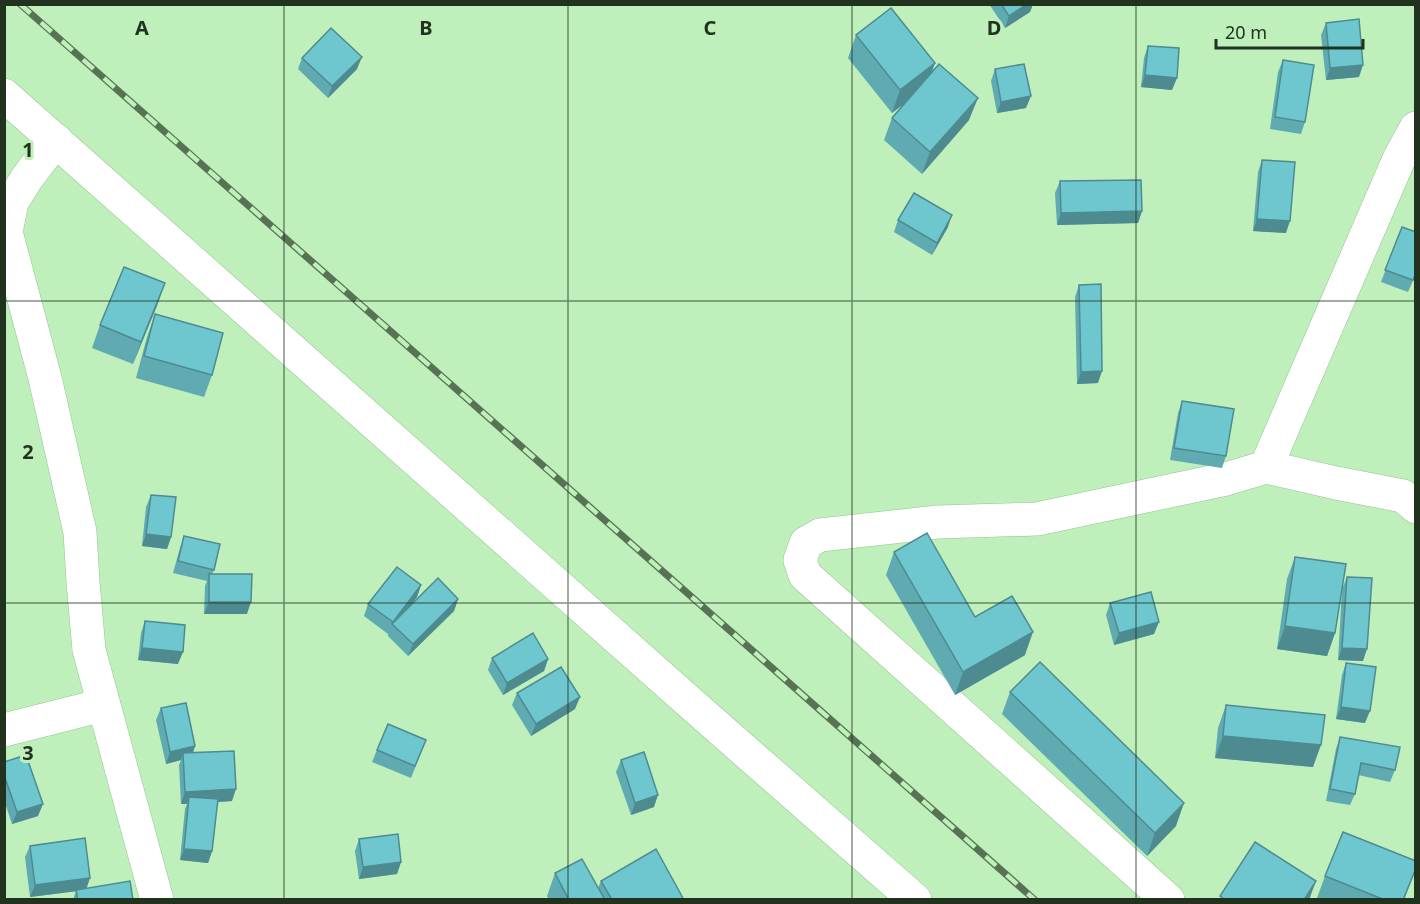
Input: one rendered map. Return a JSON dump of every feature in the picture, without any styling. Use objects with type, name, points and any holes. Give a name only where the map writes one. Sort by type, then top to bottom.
[{"type":"street","points":[[4,95],[915,900]]},
{"type":"street","points":[[1266,467],[1399,159],[1416,128]]},
{"type":"street","points":[[56,140],[12,202],[6,232],[45,378],[80,532],[89,650],[157,900]]},
{"type":"street","points":[[1168,900],[805,575],[800,560],[806,543],[820,535],[938,522],[1036,519],[1226,479],[1266,467],[1403,496],[1416,507]]},
{"type":"street","points":[[4,730],[104,705]]},
{"type":"building","points":[[1001,4],[1027,4],[1009,16]]},
{"type":"building","points":[[891,8],[935,63],[900,90],[856,35]]},
{"type":"building","points":[[1359,19],[1363,65],[1330,68],[1326,23]]},
{"type":"building","points":[[331,28],[362,57],[332,86],[302,58]]},
{"type":"building","points":[[1148,46],[1179,48],[1177,78],[1145,75]]},
{"type":"building","points":[[1283,60],[1314,65],[1305,122],[1275,117]]},
{"type":"building","points":[[939,64],[978,98],[930,152],[892,118]]},
{"type":"building","points":[[1024,64],[1031,96],[1001,102],[995,69]]},
{"type":"building","points":[[1262,160],[1295,162],[1290,221],[1257,219]]},
{"type":"building","points":[[1141,180],[1142,211],[1061,213],[1060,181]]},
{"type":"building","points":[[914,193],[952,215],[937,243],[898,220]]},
{"type":"building","points":[[1402,227],[1416,232],[1416,273],[1413,280],[1385,270]]},
{"type":"building","points":[[124,267],[165,283],[141,342],[100,325]]},
{"type":"building","points":[[1101,284],[1102,371],[1081,372],[1079,285]]},
{"type":"building","points":[[155,314],[223,333],[212,375],[144,356]]},
{"type":"building","points":[[1182,401],[1234,409],[1226,456],[1174,448]]},
{"type":"building","points":[[151,495],[176,497],[171,537],[146,534]]},
{"type":"building","points":[[927,533],[975,617],[1012,596],[1033,632],[963,672],[894,552]]},
{"type":"building","points":[[184,536],[220,544],[214,570],[178,561]]},
{"type":"building","points":[[1295,557],[1346,564],[1335,633],[1285,626]]},
{"type":"building","points":[[397,567],[421,585],[393,622],[368,604]]},
{"type":"building","points":[[209,574],[252,574],[251,602],[209,602]]},
{"type":"building","points":[[1347,577],[1372,578],[1367,649],[1342,648]]},
{"type":"building","points":[[438,578],[458,599],[413,644],[392,624]]},
{"type":"building","points":[[1151,592],[1159,622],[1119,633],[1110,603]]},
{"type":"building","points":[[145,621],[185,625],[183,652],[142,648]]},
{"type":"building","points":[[533,633],[548,659],[507,683],[492,658]]},
{"type":"building","points":[[1040,662],[1184,803],[1155,833],[1010,692]]},
{"type":"building","points":[[1346,663],[1376,667],[1370,711],[1341,707]]},
{"type":"building","points":[[561,667],[580,697],[536,724],[517,693]]},
{"type":"building","points":[[186,703],[195,746],[170,752],[161,708]]},
{"type":"building","points":[[1226,705],[1325,715],[1321,745],[1223,736]]},
{"type":"building","points":[[388,724],[426,740],[415,766],[377,750]]},
{"type":"building","points":[[1340,737],[1400,747],[1395,770],[1361,763],[1355,794],[1330,789]]},
{"type":"building","points":[[234,751],[236,789],[185,792],[183,753]]},
{"type":"building","points":[[644,752],[658,795],[635,803],[621,760]]},
{"type":"building","points":[[26,755],[43,804],[17,812],[4,775],[4,762]]},
{"type":"building","points":[[189,797],[218,799],[212,851],[184,849]]},
{"type":"building","points":[[1343,832],[1416,861],[1416,868],[1403,900],[1385,900],[1325,876]]},
{"type":"building","points":[[398,834],[401,862],[363,867],[359,839]]},
{"type":"building","points":[[85,838],[90,878],[35,885],[30,846]]},
{"type":"building","points":[[1255,842],[1316,881],[1304,900],[1225,900],[1220,896]]},
{"type":"building","points":[[656,849],[684,900],[612,900],[601,881]]},
{"type":"building","points":[[582,859],[605,900],[569,900],[555,873]]},
{"type":"building","points":[[130,881],[133,900],[78,900],[76,890]]},
{"type":"railway","points":[[20,4],[1035,900]]}]
